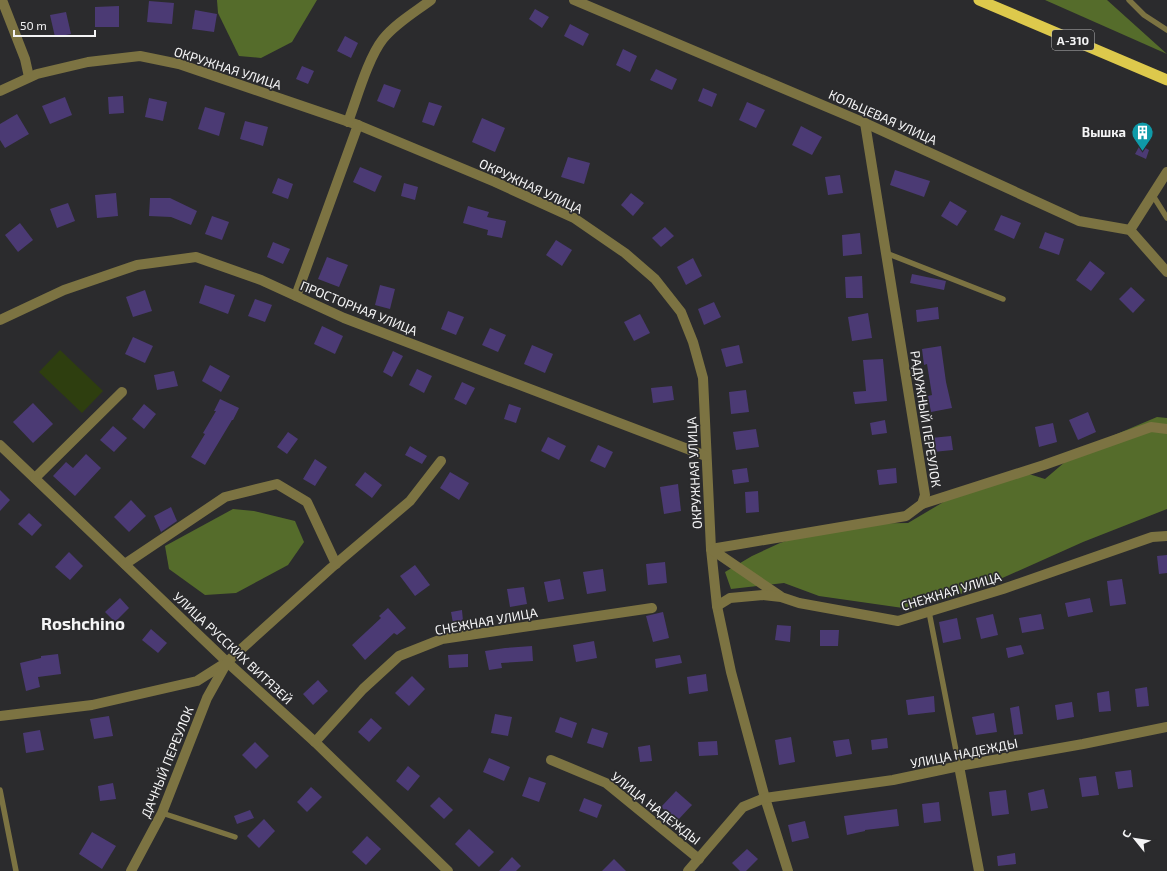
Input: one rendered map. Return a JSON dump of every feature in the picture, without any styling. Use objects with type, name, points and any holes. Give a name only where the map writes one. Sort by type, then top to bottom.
[{"type":"highway","name":"А-310","points":[[979,0],[1167,80]]},
{"type":"street","points":[[2,0],[25,59],[29,77]]},
{"type":"street","points":[[296,296],[353,124],[372,59],[383,40],[395,27],[431,0]]},
{"type":"street","name":"КОЛЬЦЕВАЯ УЛИЦА","points":[[574,0],[865,122],[1079,221],[1130,230]]},
{"type":"street","name":"ОКРУЖНАЯ УЛИЦА","points":[[0,91],[37,74],[88,62],[140,56],[180,64],[353,124],[495,182],[574,218],[625,253],[655,279],[681,312],[693,342],[703,378],[711,549],[716,606],[731,672],[765,798]]},
{"type":"street","name":"РАДУЖНЫЙ ПЕРЕУЛОК","points":[[711,549],[906,516],[922,504],[925,495],[865,122]]},
{"type":"street","points":[[1167,172],[1130,230],[1167,272]]},
{"type":"street","name":"ПРОСТОРНАЯ УЛИЦА","points":[[0,320],[64,290],[137,265],[196,257],[261,280],[344,318],[706,456]]},
{"type":"street","points":[[35,478],[122,392]]},
{"type":"street","points":[[922,504],[1151,427],[1167,429]]},
{"type":"street","name":"УЛИЦА РУССКИХ ВИТЯЗЕЙ","points":[[0,445],[227,662],[315,742],[448,871]]},
{"type":"street","points":[[0,716],[92,705],[197,681],[227,662],[336,564],[410,501],[440,460]]},
{"type":"street","points":[[125,564],[224,497],[277,484],[307,502],[336,564]]},
{"type":"street","name":"СНЕЖНАЯ УЛИЦА","points":[[716,606],[730,598],[763,595],[781,597],[799,603],[898,621],[1002,589],[1152,537],[1167,536]]},
{"type":"street","points":[[711,549],[781,597]]},
{"type":"street","name":"СНЕЖНАЯ УЛИЦА","points":[[315,742],[363,688],[399,656],[442,639],[652,608]]},
{"type":"street","name":"ДАЧНЫЙ ПЕРЕУЛОК","points":[[131,871],[162,813],[207,698],[227,662]]},
{"type":"street","name":"УЛИЦА НАДЕЖДЫ","points":[[688,871],[743,807],[765,798],[893,780],[959,766],[1167,727]]},
{"type":"street","name":"УЛИЦА НАДЕЖДЫ","points":[[551,760],[606,783],[699,858]]},
{"type":"street","points":[[959,766],[979,871]]},
{"type":"street","points":[[765,798],[788,871]]},
{"type":"lane","points":[[1129,0],[1144,15],[1167,30]]},
{"type":"lane","points":[[1152,194],[1167,218]]},
{"type":"lane","points":[[886,254],[1003,299]]},
{"type":"lane","points":[[929,612],[959,766]]},
{"type":"lane","points":[[0,790],[16,871]]},
{"type":"lane","points":[[162,813],[235,837]]},
{"type":"green space","points":[[217,0],[317,0],[292,42],[261,58],[239,56],[218,13]]},
{"type":"green space","points":[[1045,0],[1107,0],[1167,54]]},
{"type":"green space","points":[[60,350],[103,391],[82,413],[39,372]]},
{"type":"green space","points":[[1157,417],[1167,418],[1167,509],[1083,542],[980,588],[910,609],[819,596],[784,583],[731,589],[725,572],[752,556],[780,543],[837,524],[908,523],[957,494],[1016,470],[1045,479],[1079,450]]},
{"type":"green space","points":[[233,509],[254,511],[295,521],[304,542],[288,565],[236,593],[205,595],[169,569],[165,546]]},
{"type":"building","points":[[149,1],[174,3],[172,24],[147,22]]},
{"type":"building","points":[[119,6],[119,27],[95,27],[95,7]]},
{"type":"building","points":[[535,9],[549,17],[542,28],[529,19]]},
{"type":"building","points":[[195,10],[217,14],[214,32],[192,29]]},
{"type":"building","points":[[66,12],[71,34],[55,37],[50,15]]},
{"type":"building","points":[[570,24],[589,34],[583,46],[564,36]]},
{"type":"building","points":[[345,36],[358,43],[351,58],[337,51]]},
{"type":"building","points":[[623,49],[637,56],[630,72],[616,65]]},
{"type":"building","points":[[302,66],[314,71],[308,84],[296,79]]},
{"type":"building","points":[[656,69],[677,79],[672,90],[650,80]]},
{"type":"building","points":[[384,84],[401,90],[394,108],[377,101]]},
{"type":"building","points":[[703,88],[717,94],[712,107],[698,101]]},
{"type":"building","points":[[123,96],[124,113],[109,114],[108,97]]},
{"type":"building","points":[[65,97],[72,115],[50,124],[42,106]]},
{"type":"building","points":[[149,98],[167,102],[163,121],[145,117]]},
{"type":"building","points":[[429,102],[442,106],[434,126],[422,122]]},
{"type":"building","points":[[747,102],[765,110],[756,128],[739,120]]},
{"type":"building","points":[[205,107],[225,113],[219,136],[198,129]]},
{"type":"building","points":[[17,114],[29,134],[5,148],[0,140],[0,124]]},
{"type":"building","points":[[482,118],[505,128],[495,152],[472,142]]},
{"type":"building","points":[[245,121],[268,127],[263,146],[240,139]]},
{"type":"building","points":[[801,126],[822,137],[812,155],[792,145]]},
{"type":"building","name":"Вышка","points":[[1140,145],[1149,150],[1146,159],[1135,154]]},
{"type":"building","points":[[568,157],[590,163],[584,184],[561,177]]},
{"type":"building","points":[[360,167],[382,176],[375,192],[353,182]]},
{"type":"building","points":[[895,170],[930,181],[924,197],[890,185]]},
{"type":"building","points":[[840,175],[843,193],[828,195],[825,177]]},
{"type":"building","points":[[278,178],[293,184],[288,199],[272,193]]},
{"type":"building","points":[[404,183],[418,187],[415,200],[401,196]]},
{"type":"building","points":[[116,193],[118,216],[97,218],[95,195]]},
{"type":"building","points":[[631,193],[644,203],[633,216],[621,205]]},
{"type":"building","points":[[150,198],[170,198],[197,211],[191,225],[171,217],[149,216]]},
{"type":"building","points":[[950,201],[967,211],[957,226],[941,216]]},
{"type":"building","points":[[68,203],[75,221],[57,228],[50,209]]},
{"type":"building","points":[[468,206],[489,212],[487,217],[506,221],[502,238],[487,235],[488,230],[463,223]]},
{"type":"building","points":[[1001,215],[1021,223],[1014,239],[994,230]]},
{"type":"building","points":[[212,216],[229,222],[222,240],[205,234]]},
{"type":"building","points":[[20,223],[33,240],[18,252],[5,235]]},
{"type":"building","points":[[665,227],[674,236],[661,247],[652,238]]},
{"type":"building","points":[[1045,232],[1064,239],[1059,255],[1039,248]]},
{"type":"building","points":[[860,233],[862,254],[843,256],[842,235]]},
{"type":"building","points":[[556,240],[572,250],[562,266],[546,255]]},
{"type":"building","points":[[273,242],[290,249],[283,264],[267,257]]},
{"type":"building","points":[[327,257],[348,265],[339,287],[318,279]]},
{"type":"building","points":[[693,258],[702,276],[686,285],[677,267]]},
{"type":"building","points":[[1090,261],[1105,273],[1091,291],[1076,280]]},
{"type":"building","points":[[912,274],[946,281],[944,290],[910,283]]},
{"type":"building","points":[[862,276],[863,298],[846,298],[845,277]]},
{"type":"building","points":[[205,285],[235,295],[228,314],[199,303]]},
{"type":"building","points":[[380,285],[395,289],[390,309],[375,305]]},
{"type":"building","points":[[1131,287],[1145,300],[1133,313],[1119,299]]},
{"type":"building","points":[[145,290],[152,311],[133,317],[126,297]]},
{"type":"building","points":[[255,299],[272,305],[265,322],[248,316]]},
{"type":"building","points":[[714,302],[721,317],[704,325],[698,309]]},
{"type":"building","points":[[938,307],[939,319],[917,322],[916,310]]},
{"type":"building","points":[[448,311],[464,317],[456,335],[441,329]]},
{"type":"building","points":[[868,313],[872,338],[852,341],[848,317]]},
{"type":"building","points":[[640,314],[650,333],[634,341],[624,322]]},
{"type":"building","points":[[322,326],[343,336],[335,354],[314,344]]},
{"type":"building","points":[[490,328],[506,335],[498,352],[482,345]]},
{"type":"building","points":[[133,337],[153,346],[145,363],[125,354]]},
{"type":"building","points":[[532,345],[553,354],[545,373],[524,364]]},
{"type":"building","points":[[739,345],[743,363],[726,367],[721,349]]},
{"type":"building","points":[[941,346],[946,382],[952,408],[931,412],[928,396],[932,395],[927,364],[924,365],[922,349]]},
{"type":"building","points":[[393,351],[403,356],[392,377],[383,372]]},
{"type":"building","points":[[883,359],[887,401],[855,404],[853,392],[866,391],[863,360]]},
{"type":"building","points":[[210,365],[230,376],[221,392],[202,381]]},
{"type":"building","points":[[417,369],[432,376],[424,393],[409,385]]},
{"type":"building","points":[[174,371],[178,386],[157,390],[154,375]]},
{"type":"building","points":[[462,382],[475,388],[466,405],[454,399]]},
{"type":"building","points":[[672,386],[674,400],[653,403],[651,388]]},
{"type":"building","points":[[746,390],[749,412],[731,414],[729,392]]},
{"type":"building","points":[[220,399],[239,408],[205,465],[191,457],[205,434],[203,433],[216,411],[214,411]]},
{"type":"building","points":[[33,403],[53,424],[33,443],[13,422]]},
{"type":"building","points":[[144,404],[156,414],[144,429],[132,419]]},
{"type":"building","points":[[509,404],[521,408],[516,423],[504,419]]},
{"type":"building","points":[[1088,412],[1096,432],[1078,440],[1069,420]]},
{"type":"building","points":[[885,420],[887,433],[872,435],[870,423]]},
{"type":"building","points":[[1053,423],[1057,442],[1039,447],[1035,427]]},
{"type":"building","points":[[113,426],[127,438],[114,452],[100,440]]},
{"type":"building","points":[[756,429],[759,447],[736,450],[733,432]]},
{"type":"building","points":[[288,432],[298,439],[287,454],[277,447]]},
{"type":"building","points":[[951,436],[953,450],[933,452],[931,438]]},
{"type":"building","points":[[548,437],[566,446],[559,460],[541,451]]},
{"type":"building","points":[[598,445],[613,452],[605,468],[590,461]]},
{"type":"building","points":[[410,446],[427,456],[422,464],[405,455]]},
{"type":"building","points":[[86,454],[101,468],[75,496],[53,476],[66,462],[73,468]]},
{"type":"building","points":[[315,459],[327,467],[315,486],[303,479]]},
{"type":"building","points":[[747,468],[749,482],[734,484],[732,470]]},
{"type":"building","points":[[896,468],[897,483],[879,485],[877,470]]},
{"type":"building","points":[[365,472],[382,485],[372,498],[355,485]]},
{"type":"building","points":[[450,472],[469,483],[459,500],[440,488]]},
{"type":"building","points":[[678,484],[681,511],[664,514],[660,487]]},
{"type":"building","points":[[0,490],[10,500],[0,511]]},
{"type":"building","points":[[758,491],[759,512],[746,513],[745,492]]},
{"type":"building","points":[[131,500],[146,516],[129,532],[114,517]]},
{"type":"building","points":[[171,507],[177,521],[161,532],[154,516]]},
{"type":"building","points":[[29,513],[42,525],[32,536],[18,524]]},
{"type":"building","points":[[69,552],[83,566],[70,580],[55,567]]},
{"type":"building","points":[[1167,555],[1167,573],[1159,574],[1157,556]]},
{"type":"building","points":[[665,562],[667,583],[648,585],[646,564]]},
{"type":"building","points":[[415,565],[430,585],[415,596],[400,576]]},
{"type":"building","points":[[603,569],[606,591],[587,594],[583,572]]},
{"type":"building","points":[[560,579],[564,599],[548,602],[544,582]]},
{"type":"building","points":[[1122,579],[1126,604],[1110,606],[1107,581]]},
{"type":"building","points":[[524,587],[527,604],[510,607],[507,589]]},
{"type":"building","points":[[120,598],[129,608],[115,622],[105,612]]},
{"type":"building","points":[[1090,598],[1093,612],[1068,617],[1065,603]]},
{"type":"building","points":[[388,608],[406,628],[397,635],[394,633],[365,660],[352,645],[381,618],[379,616]]},
{"type":"building","points":[[462,610],[463,621],[453,623],[451,612]]},
{"type":"building","points":[[663,612],[669,638],[653,642],[646,616]]},
{"type":"building","points":[[993,614],[998,635],[981,639],[976,618]]},
{"type":"building","points":[[1041,614],[1044,629],[1022,633],[1019,618]]},
{"type":"building","points":[[957,618],[961,639],[943,643],[939,622]]},
{"type":"building","points":[[777,625],[791,626],[790,642],[775,640]]},
{"type":"building","points":[[151,629],[167,643],[158,653],[142,640]]},
{"type":"building","points":[[820,630],[839,630],[838,646],[820,646]]},
{"type":"building","points":[[594,641],[597,658],[576,662],[573,645]]},
{"type":"building","points":[[1021,645],[1024,654],[1008,658],[1006,648]]},
{"type":"building","points":[[532,646],[533,661],[501,663],[502,668],[489,670],[485,651]]},
{"type":"building","points":[[58,654],[61,674],[38,677],[40,687],[26,691],[20,663],[41,658],[41,656]]},
{"type":"building","points":[[468,654],[468,667],[449,668],[448,655]]},
{"type":"building","points":[[680,655],[682,663],[656,668],[655,659]]},
{"type":"building","points":[[706,674],[708,691],[689,694],[687,677]]},
{"type":"building","points":[[412,676],[425,689],[409,706],[395,693]]},
{"type":"building","points":[[318,680],[328,691],[313,705],[303,694]]},
{"type":"building","points":[[1147,687],[1149,706],[1137,707],[1135,689]]},
{"type":"building","points":[[1109,691],[1111,711],[1099,712],[1097,693]]},
{"type":"building","points":[[934,696],[935,712],[908,715],[906,700]]},
{"type":"building","points":[[1072,702],[1074,717],[1057,720],[1055,705]]},
{"type":"building","points":[[1019,706],[1023,734],[1014,735],[1010,708]]},
{"type":"building","points":[[994,713],[997,732],[976,735],[972,717]]},
{"type":"building","points":[[495,714],[512,717],[508,736],[491,733]]},
{"type":"building","points":[[109,716],[113,736],[94,739],[90,719]]},
{"type":"building","points":[[560,717],[577,723],[572,738],[555,732]]},
{"type":"building","points":[[371,718],[382,728],[369,742],[358,732]]},
{"type":"building","points":[[592,728],[608,733],[603,748],[587,743]]},
{"type":"building","points":[[40,730],[44,750],[26,753],[23,733]]},
{"type":"building","points":[[791,737],[795,762],[779,765],[775,740]]},
{"type":"building","points":[[887,738],[888,748],[872,750],[871,740]]},
{"type":"building","points":[[849,739],[852,754],[836,757],[833,741]]},
{"type":"building","points":[[717,741],[718,755],[699,756],[698,742]]},
{"type":"building","points":[[255,742],[269,756],[256,769],[242,755]]},
{"type":"building","points":[[650,745],[652,761],[640,762],[638,747]]},
{"type":"building","points":[[489,758],[510,767],[504,781],[483,772]]},
{"type":"building","points":[[408,766],[420,776],[408,791],[396,781]]},
{"type":"building","points":[[1131,770],[1133,787],[1118,789],[1115,772]]},
{"type":"building","points":[[1096,776],[1099,795],[1082,797],[1079,778]]},
{"type":"building","points":[[529,777],[546,783],[539,802],[522,796]]},
{"type":"building","points":[[113,783],[116,799],[100,801],[98,786]]},
{"type":"building","points":[[311,787],[322,797],[307,812],[297,802]]},
{"type":"building","points":[[1044,789],[1048,808],[1031,811],[1028,793]]},
{"type":"building","points":[[1006,790],[1009,814],[992,816],[989,792]]},
{"type":"building","points":[[676,791],[692,805],[677,821],[661,807]]},
{"type":"building","points":[[439,797],[453,810],[444,819],[430,806]]},
{"type":"building","points":[[584,798],[602,805],[597,818],[579,811]]},
{"type":"building","points":[[939,802],[941,821],[924,823],[922,804]]},
{"type":"building","points":[[897,809],[899,826],[865,830],[847,835],[844,816]]},
{"type":"building","points":[[250,810],[254,818],[237,824],[234,816]]},
{"type":"building","points":[[264,819],[275,831],[259,848],[247,836]]},
{"type":"building","points":[[805,821],[809,838],[792,842],[788,825]]},
{"type":"building","points":[[469,829],[494,852],[479,867],[455,844]]},
{"type":"building","points":[[92,832],[116,846],[102,869],[79,854]]},
{"type":"building","points":[[367,836],[381,849],[366,865],[352,852]]},
{"type":"building","points":[[747,849],[758,859],[746,871],[740,871],[732,863]]},
{"type":"building","points":[[1015,853],[1016,864],[998,866],[997,856]]},
{"type":"building","points":[[512,857],[521,866],[516,871],[499,871]]},
{"type":"building","points":[[614,859],[626,871],[602,871]]},
{"type":"place","name":"Вышка","points":[[1142,152]]},
{"type":"district","name":"Roshchino","points":[[83,623]]}]
